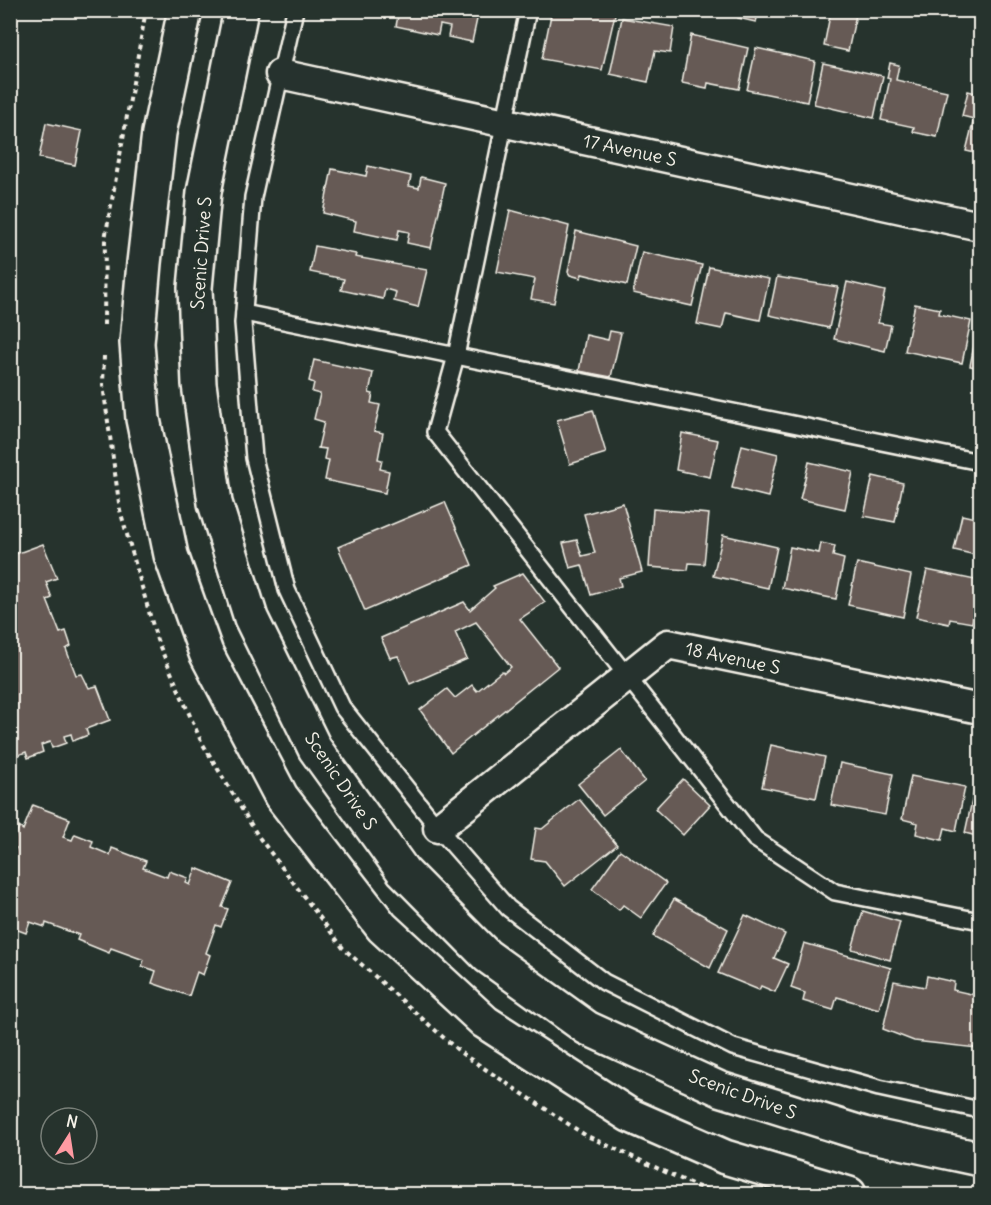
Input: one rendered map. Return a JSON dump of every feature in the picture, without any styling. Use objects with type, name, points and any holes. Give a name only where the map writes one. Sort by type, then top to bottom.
[{"type":"main road","points":[[185,10],[159,133],[144,263],[137,343],[143,419],[171,555],[206,653],[281,796],[382,927],[485,1022],[629,1115],[724,1157],[808,1184],[849,1194]]},
{"type":"main road","name":"Scenic Drive S","points":[[241,10],[204,192],[195,288],[199,384],[215,503],[251,618],[315,749],[403,871],[487,956],[587,1028],[720,1089],[864,1134],[981,1159]]},
{"type":"street","name":"17 Avenue S","points":[[280,74],[981,226]]},
{"type":"street","name":"18 Avenue S","points":[[438,828],[668,644],[981,709]]},
{"type":"lane","points":[[295,10],[253,196],[244,313],[254,458],[287,590],[342,707],[438,828],[508,908],[604,982],[733,1047],[879,1088],[981,1110]]},
{"type":"lane","points":[[528,10],[456,356],[435,432],[755,839],[835,892],[981,921]]},
{"type":"lane","points":[[244,313],[981,462]]},
{"type":"building","points":[[371,10],[479,10],[472,42],[448,37],[450,27],[440,25],[438,35],[396,26],[398,16]]},
{"type":"building","points":[[552,10],[616,10],[602,70],[542,59]]},
{"type":"building","points":[[740,10],[759,10],[756,22],[738,18]]},
{"type":"building","points":[[831,10],[857,10],[848,51],[824,46]]},
{"type":"building","points":[[622,18],[674,27],[670,53],[655,51],[648,82],[610,74]]},
{"type":"building","points":[[691,35],[748,48],[739,89],[708,83],[707,88],[682,83]]},
{"type":"building","points":[[756,48],[815,61],[807,102],[747,90]]},
{"type":"building","points":[[823,63],[883,76],[874,118],[814,104]]},
{"type":"building","points":[[890,63],[899,65],[896,80],[947,91],[937,137],[913,132],[914,127],[881,120],[890,79],[887,78]]},
{"type":"building","points":[[968,91],[980,94],[980,154],[966,151],[974,119],[962,116]]},
{"type":"building","points":[[46,123],[82,131],[75,165],[39,158]]},
{"type":"building","points":[[368,166],[411,176],[409,186],[419,188],[421,177],[445,183],[431,248],[407,243],[409,232],[399,230],[397,240],[354,231],[356,221],[323,213],[332,169],[366,176]]},
{"type":"building","points":[[510,210],[569,226],[554,303],[531,299],[535,279],[497,272]]},
{"type":"building","points":[[576,231],[636,246],[627,285],[582,274],[581,278],[570,275],[568,272]]},
{"type":"building","points":[[315,246],[356,254],[355,257],[427,270],[418,307],[394,301],[396,292],[385,289],[383,299],[341,290],[344,279],[310,272]]},
{"type":"building","points":[[642,252],[702,265],[692,306],[633,293]]},
{"type":"building","points":[[709,267],[769,279],[760,320],[726,313],[722,329],[697,324]]},
{"type":"building","points":[[777,277],[838,287],[829,328],[769,315]]},
{"type":"building","points":[[847,282],[885,291],[878,323],[891,325],[885,351],[834,339]]},
{"type":"building","points":[[915,304],[940,309],[939,314],[971,321],[962,363],[905,351]]},
{"type":"building","points":[[978,325],[980,325],[980,368],[970,366]]},
{"type":"building","points":[[610,331],[621,333],[611,377],[579,371],[586,335],[608,340]]},
{"type":"building","points":[[314,360],[373,373],[369,393],[373,394],[371,403],[380,405],[374,431],[383,433],[378,459],[382,460],[380,469],[389,471],[385,493],[325,480],[329,460],[324,459],[326,449],[318,448],[324,422],[314,419],[320,394],[312,392],[314,383],[309,381]]},
{"type":"building","points":[[593,410],[606,453],[570,464],[557,420]]},
{"type":"building","points":[[682,433],[718,440],[710,477],[676,470]]},
{"type":"building","points":[[742,445],[778,454],[768,497],[732,488]]},
{"type":"building","points":[[809,462],[853,472],[845,509],[800,499]]},
{"type":"building","points":[[873,476],[903,483],[895,522],[864,516]]},
{"type":"building","points":[[445,502],[472,565],[365,611],[338,547]]},
{"type":"building","points":[[623,503],[642,572],[619,578],[621,586],[591,595],[582,565],[570,568],[563,543],[577,540],[582,556],[595,553],[584,514]]},
{"type":"building","points":[[653,509],[709,514],[704,564],[689,563],[688,570],[649,567]]},
{"type":"building","points":[[962,515],[980,519],[980,556],[954,550]]},
{"type":"building","points":[[723,535],[777,547],[768,588],[713,576]]},
{"type":"building","points":[[821,543],[835,546],[833,556],[844,559],[836,599],[782,588],[790,547],[819,553]]},
{"type":"building","points":[[43,544],[57,578],[46,582],[52,598],[47,600],[60,633],[66,631],[71,646],[66,649],[76,675],[82,674],[89,688],[97,686],[110,720],[86,729],[88,735],[73,741],[71,734],[64,736],[66,743],[52,748],[50,742],[41,745],[43,752],[28,758],[26,752],[10,758],[10,556]]},
{"type":"building","points":[[857,563],[911,575],[903,617],[848,605]]},
{"type":"building","points":[[927,570],[980,581],[972,623],[950,619],[949,624],[916,617]]},
{"type":"building","points":[[523,573],[545,602],[520,619],[558,667],[451,753],[420,710],[447,689],[455,698],[472,685],[477,691],[502,671],[504,673],[511,667],[476,622],[455,632],[467,659],[410,684],[398,656],[390,658],[381,638],[464,602],[470,610],[495,588],[493,586]]},
{"type":"building","points":[[771,745],[825,757],[816,798],[762,787]]},
{"type":"building","points":[[621,750],[645,781],[603,815],[578,784]]},
{"type":"building","points":[[840,763],[893,774],[885,815],[831,805]]},
{"type":"building","points":[[911,776],[965,787],[956,831],[945,828],[942,840],[916,834],[918,823],[902,819]]},
{"type":"building","points":[[683,779],[710,805],[683,835],[655,809]]},
{"type":"building","points":[[974,791],[980,793],[980,837],[965,833]]},
{"type":"building","points":[[579,799],[617,845],[565,886],[545,861],[531,859],[536,828],[542,829]]},
{"type":"building","points":[[33,805],[70,819],[63,837],[72,840],[75,834],[93,841],[91,847],[110,855],[112,848],[146,861],[143,868],[167,877],[169,871],[188,878],[186,883],[190,885],[196,868],[232,883],[222,907],[228,909],[221,927],[216,925],[206,953],[210,955],[203,975],[197,972],[189,996],[152,983],[156,971],[142,966],[144,960],[111,948],[109,953],[77,940],[79,935],[46,923],[45,927],[30,922],[26,933],[10,927],[10,863],[16,848],[11,846],[19,827],[23,830]]},
{"type":"building","points":[[620,850],[666,883],[641,918],[623,905],[619,910],[592,889]]},
{"type":"building","points":[[674,899],[728,929],[710,968],[653,936]]},
{"type":"building","points":[[863,911],[900,922],[890,960],[852,949]]},
{"type":"building","points":[[745,915],[785,934],[774,958],[788,964],[775,992],[761,986],[759,990],[718,973]]},
{"type":"building","points":[[804,943],[891,968],[879,1009],[837,997],[833,1010],[803,1001],[805,993],[791,988]]},
{"type":"building","points":[[927,976],[954,982],[953,990],[980,996],[980,1030],[977,1048],[914,1041],[883,1029],[894,981],[925,987]]}]
